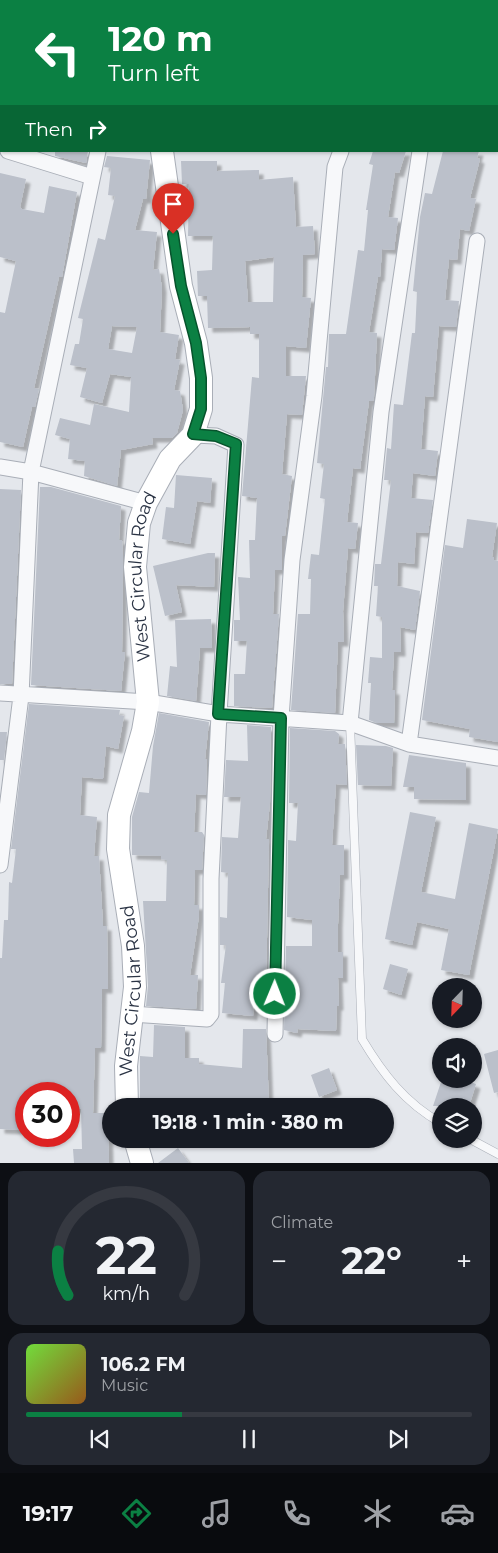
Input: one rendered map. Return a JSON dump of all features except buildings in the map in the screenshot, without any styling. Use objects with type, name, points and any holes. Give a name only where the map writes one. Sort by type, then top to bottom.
[{"type":"street","points":[[11,152],[92,177]]},
{"type":"street","points":[[0,865],[21,696],[31,472],[98,152]]},
{"type":"street","name":"West Circular Road","points":[[126,1098],[126,1066],[135,987],[133,946],[118,849],[119,815],[143,731],[148,702],[135,567],[139,523],[146,503],[170,459],[193,434],[201,409],[201,378],[196,343],[181,286],[162,152]]},
{"type":"street","points":[[274,1034],[281,718],[292,560],[314,396],[335,167],[341,152]]},
{"type":"street","points":[[350,723],[381,412],[420,152]]},
{"type":"street","points":[[410,744],[477,241]]},
{"type":"street","points":[[131,1014],[207,1019],[211,1014],[211,879],[218,714],[236,444],[216,436],[193,434]]},
{"type":"street","points":[[0,467],[31,472],[146,503]]},
{"type":"street","points":[[0,693],[21,696],[148,702],[218,714],[350,723],[410,744],[498,758]]},
{"type":"street","points":[[138,1148],[142,1163]]},
{"type":"lane","points":[[350,723],[362,1039],[384,1074],[423,1113],[432,1118]]},
{"type":"lane","points":[[482,1145],[498,1154]]},
{"type":"route","points":[[173,234],[181,286],[196,343],[201,378],[201,409],[193,434],[216,436],[236,444],[218,714],[281,718],[275,994]]}]
